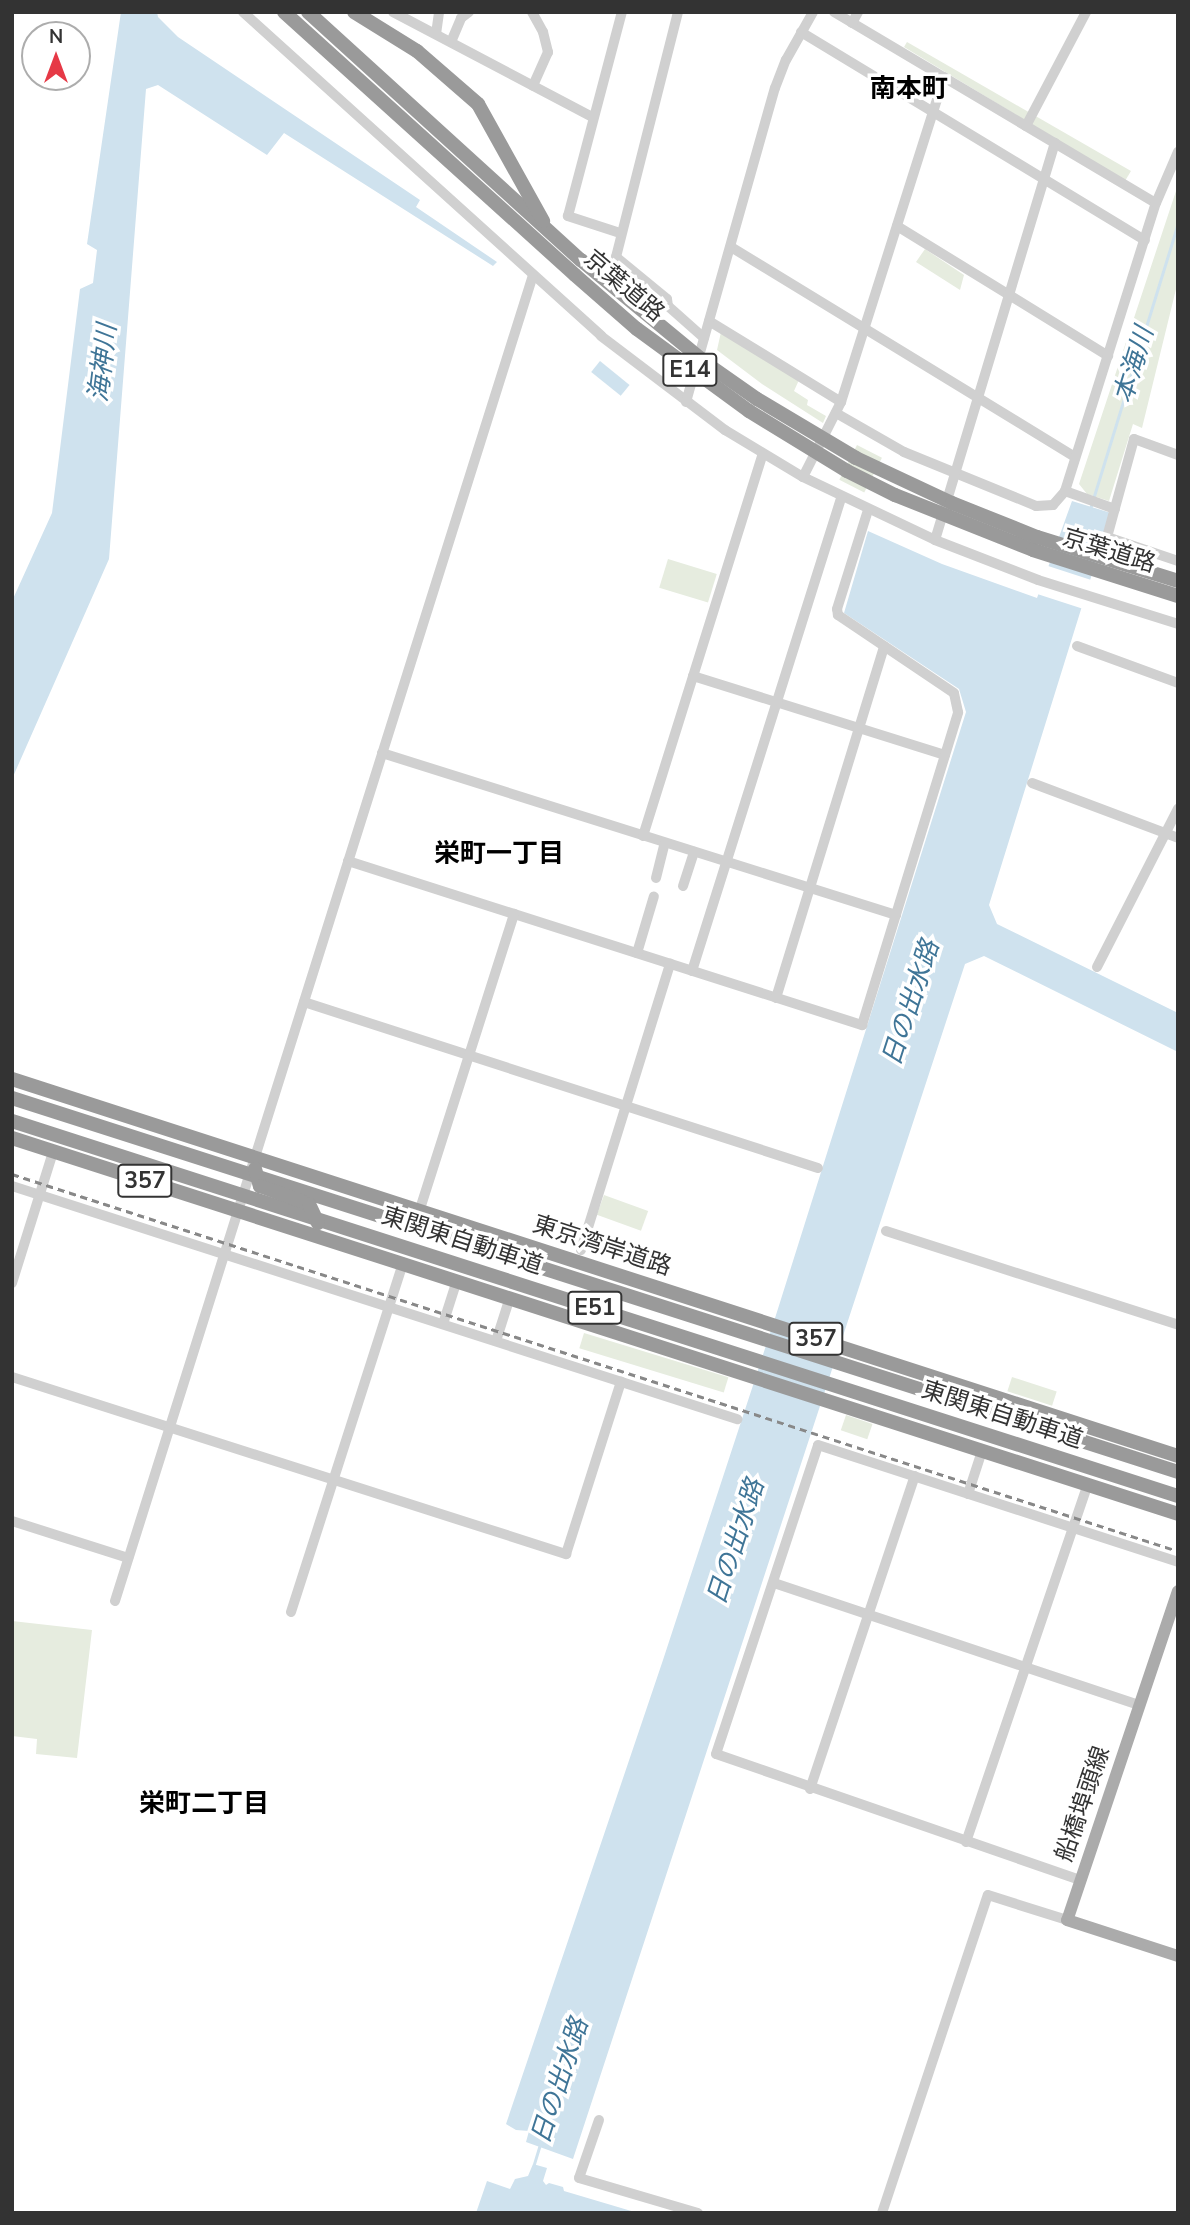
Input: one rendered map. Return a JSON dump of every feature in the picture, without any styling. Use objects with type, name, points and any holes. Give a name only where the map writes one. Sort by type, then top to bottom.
[{"type":"highway","name":"京葉道路","points":[[284,12],[637,329],[749,411],[847,471],[895,495],[1033,550],[1178,596]]},
{"type":"highway","name":"京葉道路","points":[[308,12],[549,231],[707,364],[816,436],[951,503],[1037,537],[1178,581]]},
{"type":"highway","points":[[354,12],[417,51],[478,104],[549,231]]},
{"type":"highway","name":"東京湾岸道路","points":[[12,1079],[1178,1457]]},
{"type":"highway","name":"東関東自動車道","points":[[12,1098],[1178,1472]]},
{"type":"highway","points":[[81,1102],[93,1115],[121,1128],[128,1149],[222,1180],[230,1186],[238,1211]]},
{"type":"highway","name":"東関東自動車道","points":[[12,1121],[1178,1496]]},
{"type":"highway","name":"357","points":[[12,1139],[1178,1514]]},
{"type":"highway","points":[[254,1158],[260,1186],[309,1204],[320,1228],[378,1250],[382,1256]]},
{"type":"main road","name":"船橋埠頭線","points":[[1067,1920],[1178,1591]]},
{"type":"main road","points":[[1067,1920],[1178,1956]]},
{"type":"street","points":[[243,12],[601,336],[686,402],[763,454],[841,497],[935,540],[1038,580],[1178,624]]},
{"type":"street","points":[[393,12],[592,117]]},
{"type":"street","points":[[436,34],[439,12]]},
{"type":"street","points":[[451,42],[461,18],[469,12]]},
{"type":"street","points":[[531,12],[543,32],[548,52],[533,86]]},
{"type":"street","points":[[620,233],[568,217],[592,117],[622,12]]},
{"type":"street","points":[[678,12],[620,233],[617,259],[667,299],[668,306],[704,338]]},
{"type":"street","points":[[686,402],[775,88],[813,12]]},
{"type":"street","points":[[834,12],[1156,203]]},
{"type":"street","points":[[852,23],[858,12]]},
{"type":"street","points":[[1026,126],[1086,12]]},
{"type":"street","points":[[801,32],[1145,240]]},
{"type":"street","points":[[803,477],[841,402],[944,77]]},
{"type":"street","points":[[935,540],[976,397],[1055,143]]},
{"type":"street","points":[[836,413],[904,452],[1036,506],[1053,505],[1065,491],[1156,203],[1178,152]]},
{"type":"street","points":[[897,226],[1108,356]]},
{"type":"street","points":[[731,247],[866,326],[1074,456]]},
{"type":"street","points":[[115,1601],[533,275]]},
{"type":"street","points":[[709,321],[841,402]]},
{"type":"street","points":[[1178,455],[1134,439],[1107,537],[1178,561]]},
{"type":"street","points":[[643,836],[763,454]]},
{"type":"street","points":[[1065,491],[1115,509]]},
{"type":"street","points":[[692,971],[841,497]]},
{"type":"street","points":[[348,861],[862,1025],[958,712],[954,693],[842,620],[836,609],[868,510]]},
{"type":"street","points":[[776,998],[884,646]]},
{"type":"street","points":[[1077,646],[1178,683]]},
{"type":"street","points":[[693,676],[945,755]]},
{"type":"street","points":[[382,753],[896,915]]},
{"type":"street","points":[[1032,783],[1178,838]]},
{"type":"street","points":[[1097,967],[1178,809]]},
{"type":"street","points":[[656,878],[665,843]]},
{"type":"street","points":[[683,886],[694,852]]},
{"type":"street","points":[[637,953],[654,897]]},
{"type":"street","points":[[419,1212],[514,914]]},
{"type":"street","points":[[581,1250],[670,964]]},
{"type":"street","points":[[304,1002],[818,1168]]},
{"type":"street","points":[[12,1283],[53,1152]]},
{"type":"street","points":[[12,1185],[737,1419]]},
{"type":"street","points":[[886,1231],[1178,1325]]},
{"type":"street","points":[[291,1612],[403,1263]]},
{"type":"street","points":[[443,1324],[457,1280]]},
{"type":"street","points":[[496,1341],[510,1297]]},
{"type":"street","points":[[12,1377],[566,1554],[621,1382]]},
{"type":"street","points":[[1080,1880],[716,1754],[818,1445],[1178,1562]]},
{"type":"street","points":[[968,1494],[982,1451]]},
{"type":"street","points":[[810,1788],[915,1476]]},
{"type":"street","points":[[966,1842],[1088,1485]]},
{"type":"street","points":[[12,1521],[128,1558]]},
{"type":"street","points":[[774,1583],[1138,1705]]},
{"type":"street","points":[[882,2213],[988,1895],[1067,1920]]},
{"type":"street","points":[[598,2120],[579,2178],[698,2213]]},
{"type":"shaded area","points":[[907,42],[1131,171],[1125,181],[904,47]]},
{"type":"shaded area","points":[[1178,185],[1178,281],[1142,428],[1133,424],[1109,501],[1087,494],[1079,484]]},
{"type":"shaded area","points":[[925,249],[964,275],[960,290],[916,262]]},
{"type":"shaded area","points":[[721,332],[799,380],[794,391],[808,400],[807,405],[826,416],[823,423],[762,384],[717,350]]},
{"type":"shaded area","points":[[857,445],[882,458],[864,492],[839,480]]},
{"type":"shaded area","points":[[668,559],[717,574],[708,603],[659,588]]},
{"type":"shaded area","points":[[604,1195],[648,1211],[641,1231],[597,1215]]},
{"type":"shaded area","points":[[584,1333],[728,1377],[724,1392],[579,1348]]},
{"type":"shaded area","points":[[1012,1377],[1057,1392],[1052,1406],[1007,1391]]},
{"type":"shaded area","points":[[846,1415],[872,1424],[867,1439],[841,1430]]},
{"type":"shaded area","points":[[12,1621],[92,1630],[77,1758],[36,1754],[37,1739],[12,1736]]},
{"type":"water","name":"海神川","points":[[121,12],[157,12],[158,17],[178,37],[420,200],[416,207],[497,262],[493,266],[284,133],[267,155],[158,85],[146,89],[109,559],[12,779],[12,601],[52,513],[80,289],[93,283],[97,250],[87,244]]},
{"type":"water","points":[[600,361],[630,385],[621,396],[591,372]]},
{"type":"water","points":[[1072,501],[1111,513],[989,905],[997,924],[1178,1013],[1178,1052],[984,956],[965,964],[573,2159],[526,2142],[529,2131],[516,2130],[506,2124],[776,1315],[966,712],[959,689],[844,613],[868,531],[942,564],[1037,598]]},
{"type":"water","points":[[533,2164],[547,2168],[543,2181],[546,2185],[549,2183],[563,2187],[564,2191],[638,2213],[476,2213],[487,2181],[510,2189],[515,2179],[528,2176]]},
{"type":"pier","points":[[1045,565],[1094,581],[1084,609],[1036,594]]},
{"type":"waterway","name":"本海川","points":[[1090,509],[1178,223]]},
{"type":"waterway","name":"日の出水路","points":[[534,2164],[540,2144]]},
{"type":"railway","points":[[12,1174],[1178,1551]]},
{"type":"district","name":"南本町","points":[[909,89]]},
{"type":"district","name":"栄町一丁目","points":[[499,854]]},
{"type":"district","name":"栄町二丁目","points":[[204,1804]]}]
